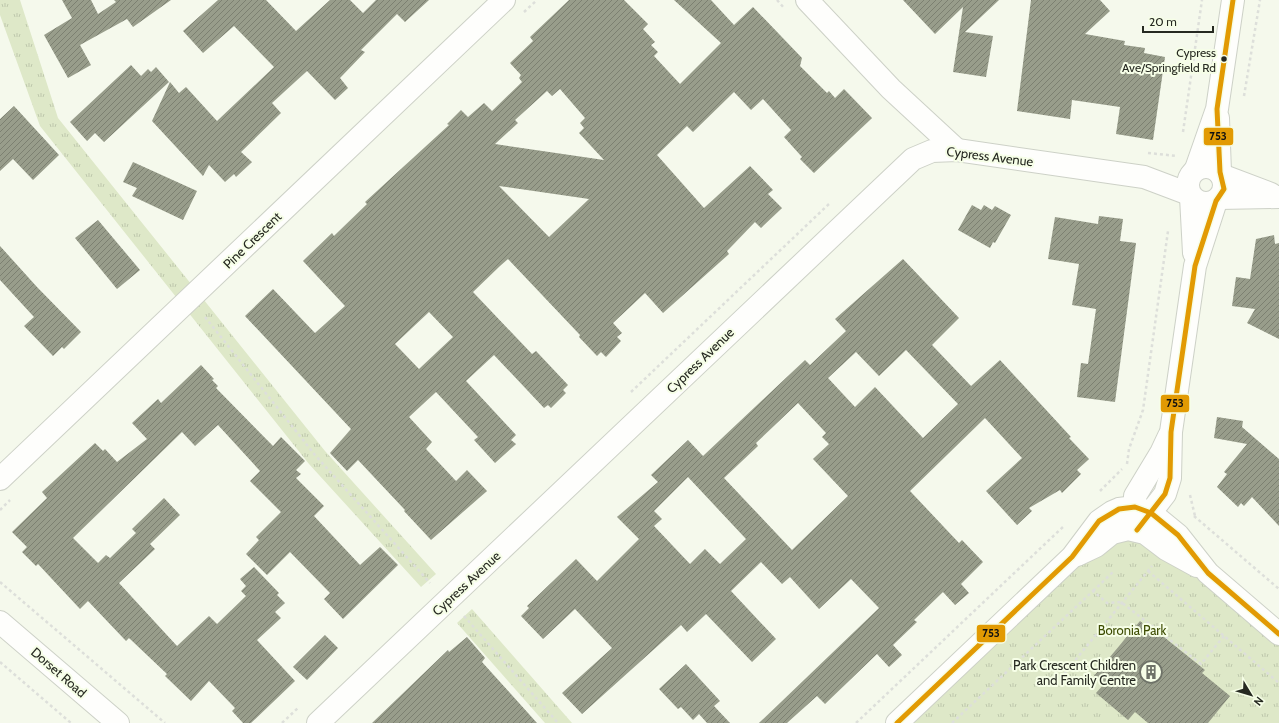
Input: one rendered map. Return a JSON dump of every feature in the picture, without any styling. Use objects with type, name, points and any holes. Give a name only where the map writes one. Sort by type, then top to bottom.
[{"type":"street","name":"Pine Crescent","points":[[0,479],[504,0]]},
{"type":"street","points":[[807,0],[891,89],[957,150]]},
{"type":"street","points":[[1137,530],[1143,510],[1165,494],[1170,478],[1171,432],[1195,266],[1218,199],[1224,189],[1220,174],[1217,109],[1233,0]]},
{"type":"street","points":[[891,89],[932,151]]},
{"type":"street","points":[[1195,266],[1190,178],[1217,109]]},
{"type":"street","name":"Cypress Avenue","points":[[318,723],[913,159],[932,151],[957,150],[1144,177],[1190,178]]},
{"type":"street","points":[[1190,178],[1208,167],[1220,174],[1242,181],[1277,197]]},
{"type":"street","points":[[1190,178],[1202,204],[1218,199],[1277,197]]},
{"type":"street","points":[[897,723],[1072,557],[1093,527],[1105,516],[1119,509],[1143,510],[1178,535],[1208,573]]},
{"type":"street","points":[[1072,557],[1096,546],[1112,534],[1128,529],[1137,530],[1152,537],[1166,548],[1208,573],[1279,634]]},
{"type":"street","name":"Dorset Road","points":[[2,626],[118,723]]},
{"type":"path","points":[[1182,139],[1202,0]]},
{"type":"path","points":[[1244,99],[1260,0]]},
{"type":"path","points":[[1180,152],[1190,178]]},
{"type":"path","points":[[1098,493],[1126,466],[1129,449],[1143,410],[1169,223]]},
{"type":"path","points":[[205,317],[315,455],[430,583]]},
{"type":"path","points":[[1195,516],[1279,589]]},
{"type":"path","points":[[856,723],[1070,520]]},
{"type":"path","points":[[952,723],[1114,571]]},
{"type":"path","points":[[1064,674],[1121,602],[1148,571],[1279,683]]},
{"type":"path","points":[[0,582],[165,723]]},
{"type":"path","points":[[1093,590],[1107,602],[1121,602],[1200,664],[1224,636]]},
{"type":"path","points":[[464,616],[558,723]]},
{"type":"path","points":[[0,663],[71,723]]},
{"type":"green space","points":[[0,0],[20,0],[58,118],[325,451],[436,574],[421,587],[309,464],[40,126],[0,15]]},
{"type":"green space","name":"Boronia Park","points":[[1118,520],[1279,634],[1279,723],[897,723]]},
{"type":"green space","points":[[472,609],[572,723],[545,723],[457,623]]},
{"type":"building","points":[[62,0],[91,0],[98,14],[116,2],[114,0],[171,0],[133,27],[127,19],[80,45],[91,65],[68,78],[44,35],[72,18]]},
{"type":"building","points":[[218,0],[266,0],[296,31],[330,0],[350,0],[363,13],[376,0],[429,0],[405,22],[397,14],[361,50],[365,52],[340,78],[348,88],[335,100],[307,71],[272,103],[281,113],[241,152],[252,162],[236,177],[234,174],[225,182],[209,165],[203,176],[152,121],[170,82],[179,93],[186,87],[217,121],[274,67],[234,26],[203,53],[183,31]]},
{"type":"building","points":[[569,0],[624,0],[648,24],[643,29],[655,42],[651,45],[658,52],[654,56],[680,84],[721,43],[674,0],[711,0],[734,25],[753,7],[802,58],[800,66],[827,93],[829,91],[835,98],[844,89],[872,118],[814,173],[800,159],[802,157],[784,137],[791,130],[763,99],[751,110],[734,92],[693,132],[687,126],[657,155],[704,208],[750,166],[773,190],[768,194],[782,208],[761,228],[755,222],[727,251],[729,254],[663,313],[645,293],[613,323],[622,333],[617,337],[621,341],[606,357],[601,352],[597,356],[579,337],[580,335],[508,259],[500,266],[473,292],[532,354],[536,351],[568,385],[563,390],[566,393],[551,408],[548,405],[544,408],[494,355],[466,381],[516,435],[511,440],[516,444],[495,463],[474,440],[478,437],[436,392],[409,417],[432,442],[426,449],[456,481],[467,470],[487,491],[431,540],[358,460],[347,471],[330,453],[351,429],[245,316],[273,289],[315,333],[345,306],[303,261],[332,233],[334,236],[367,204],[365,202],[449,125],[447,124],[461,110],[468,117],[484,103],[492,111],[522,82],[519,78],[521,75],[510,63],[533,41],[530,37]],"holes":[[[560,89],[585,118],[580,123],[584,128],[579,133],[604,160],[495,144],[518,123],[515,120],[547,91],[552,96]],[[499,186],[589,199],[549,237]],[[429,312],[453,337],[419,369],[395,344]]]},
{"type":"building","points":[[903,0],[999,0],[965,32],[993,36],[986,77],[953,72],[963,7],[935,34]]},
{"type":"building","points":[[1031,0],[1100,0],[1110,11],[1085,34],[1125,41],[1124,45],[1145,48],[1144,53],[1165,57],[1153,140],[1116,134],[1120,107],[1072,100],[1070,119],[1017,111]]},
{"type":"building","points":[[131,65],[141,76],[148,69],[151,72],[156,67],[169,82],[104,142],[95,133],[87,141],[70,122]]},
{"type":"building","points":[[14,106],[59,155],[33,180],[13,159],[0,171],[0,119]]},
{"type":"building","points":[[133,162],[197,191],[183,220],[132,196],[137,188],[123,182]]},
{"type":"building","points":[[972,205],[981,210],[984,205],[992,210],[995,206],[1011,215],[995,243],[993,242],[990,248],[958,230]]},
{"type":"building","points":[[1099,216],[1123,219],[1120,241],[1136,243],[1115,402],[1077,397],[1081,363],[1088,364],[1096,309],[1072,305],[1079,264],[1048,259],[1055,217],[1098,224]]},
{"type":"building","points":[[98,220],[140,270],[117,289],[75,238]]},
{"type":"building","points":[[1274,235],[1275,244],[1279,243],[1279,339],[1247,323],[1255,309],[1232,306],[1236,277],[1250,279],[1256,239]]},
{"type":"building","points":[[0,246],[81,332],[64,349],[62,347],[53,356],[24,326],[34,317],[0,280]]},
{"type":"building","points":[[903,259],[959,318],[932,345],[971,386],[1000,360],[1071,437],[1069,438],[1089,459],[1077,470],[1081,474],[1062,493],[1060,490],[1029,508],[1032,511],[1017,525],[986,491],[1022,458],[985,418],[910,491],[959,543],[962,540],[983,562],[961,584],[969,593],[955,605],[943,592],[914,620],[917,622],[893,645],[902,655],[889,667],[877,654],[825,704],[817,696],[787,723],[759,723],[879,608],[851,579],[819,609],[790,577],[782,584],[761,562],[731,591],[776,639],[752,662],[706,614],[687,632],[681,625],[582,714],[562,693],[612,648],[575,609],[543,639],[521,616],[529,608],[527,606],[576,559],[597,581],[639,539],[617,517],[658,482],[651,475],[688,440],[703,456],[805,360],[810,365],[846,331],[835,319]],"holes":[[[906,350],[958,404],[923,438],[875,387],[855,407],[828,378],[856,352],[879,376]],[[798,403],[826,433],[822,437],[829,444],[813,459],[848,496],[792,550],[724,478],[758,446],[756,443]],[[688,477],[746,539],[720,564],[705,549],[690,564],[654,526],[662,519],[654,511]]]},
{"type":"building","points":[[201,365],[214,379],[212,380],[218,386],[216,388],[273,446],[281,437],[305,461],[296,470],[301,474],[296,478],[324,506],[314,516],[360,565],[380,547],[398,565],[343,619],[324,599],[330,593],[290,552],[267,575],[246,554],[259,540],[256,537],[281,512],[250,481],[260,471],[218,425],[195,446],[182,432],[73,538],[98,563],[106,555],[110,558],[136,533],[132,529],[164,498],[180,515],[150,544],[155,549],[119,583],[177,646],[209,616],[217,624],[246,596],[241,591],[246,586],[240,579],[254,567],[279,593],[277,595],[285,603],[275,612],[281,618],[257,640],[295,681],[251,723],[243,723],[232,711],[235,708],[209,681],[191,701],[165,676],[167,674],[129,638],[126,641],[88,601],[80,609],[38,564],[36,566],[22,552],[27,547],[12,532],[47,498],[42,492],[95,443],[103,451],[105,449],[117,462],[147,439],[132,423],[158,399],[161,403]]},
{"type":"building","points":[[1217,417],[1243,421],[1242,427],[1279,459],[1279,526],[1252,497],[1244,506],[1241,503],[1238,507],[1217,487],[1227,474],[1224,472],[1247,444],[1214,438]]},
{"type":"building","name":"Park Crescent Children and Family Centre","points":[[1140,621],[1152,631],[1154,629],[1205,670],[1202,673],[1230,696],[1208,723],[1148,723],[1135,712],[1128,720],[1096,693],[1104,684],[1094,676]]},
{"type":"building","points":[[325,635],[338,648],[307,680],[293,667]]},
{"type":"building","points":[[467,637],[485,658],[482,662],[537,723],[372,723],[448,650],[449,652]]},
{"type":"building","points":[[686,664],[720,701],[714,706],[730,723],[707,723],[699,714],[693,720],[681,707],[678,709],[659,689]]},
{"type":"transit line","name":"753","points":[[1137,530],[1165,494],[1170,478],[1171,432],[1195,266],[1216,201],[1224,189],[1220,172],[1217,109],[1233,0]]},
{"type":"transit line","name":"753","points":[[897,723],[1072,557],[1099,521],[1119,509],[1135,507],[1151,513],[1178,535],[1208,573],[1279,634]]},
{"type":"place","name":"Cypress Ave/Springfield Rd","points":[[1224,59]]},
{"type":"place","name":"Park Crescent Children and Family Centre","points":[[1151,672]]}]
